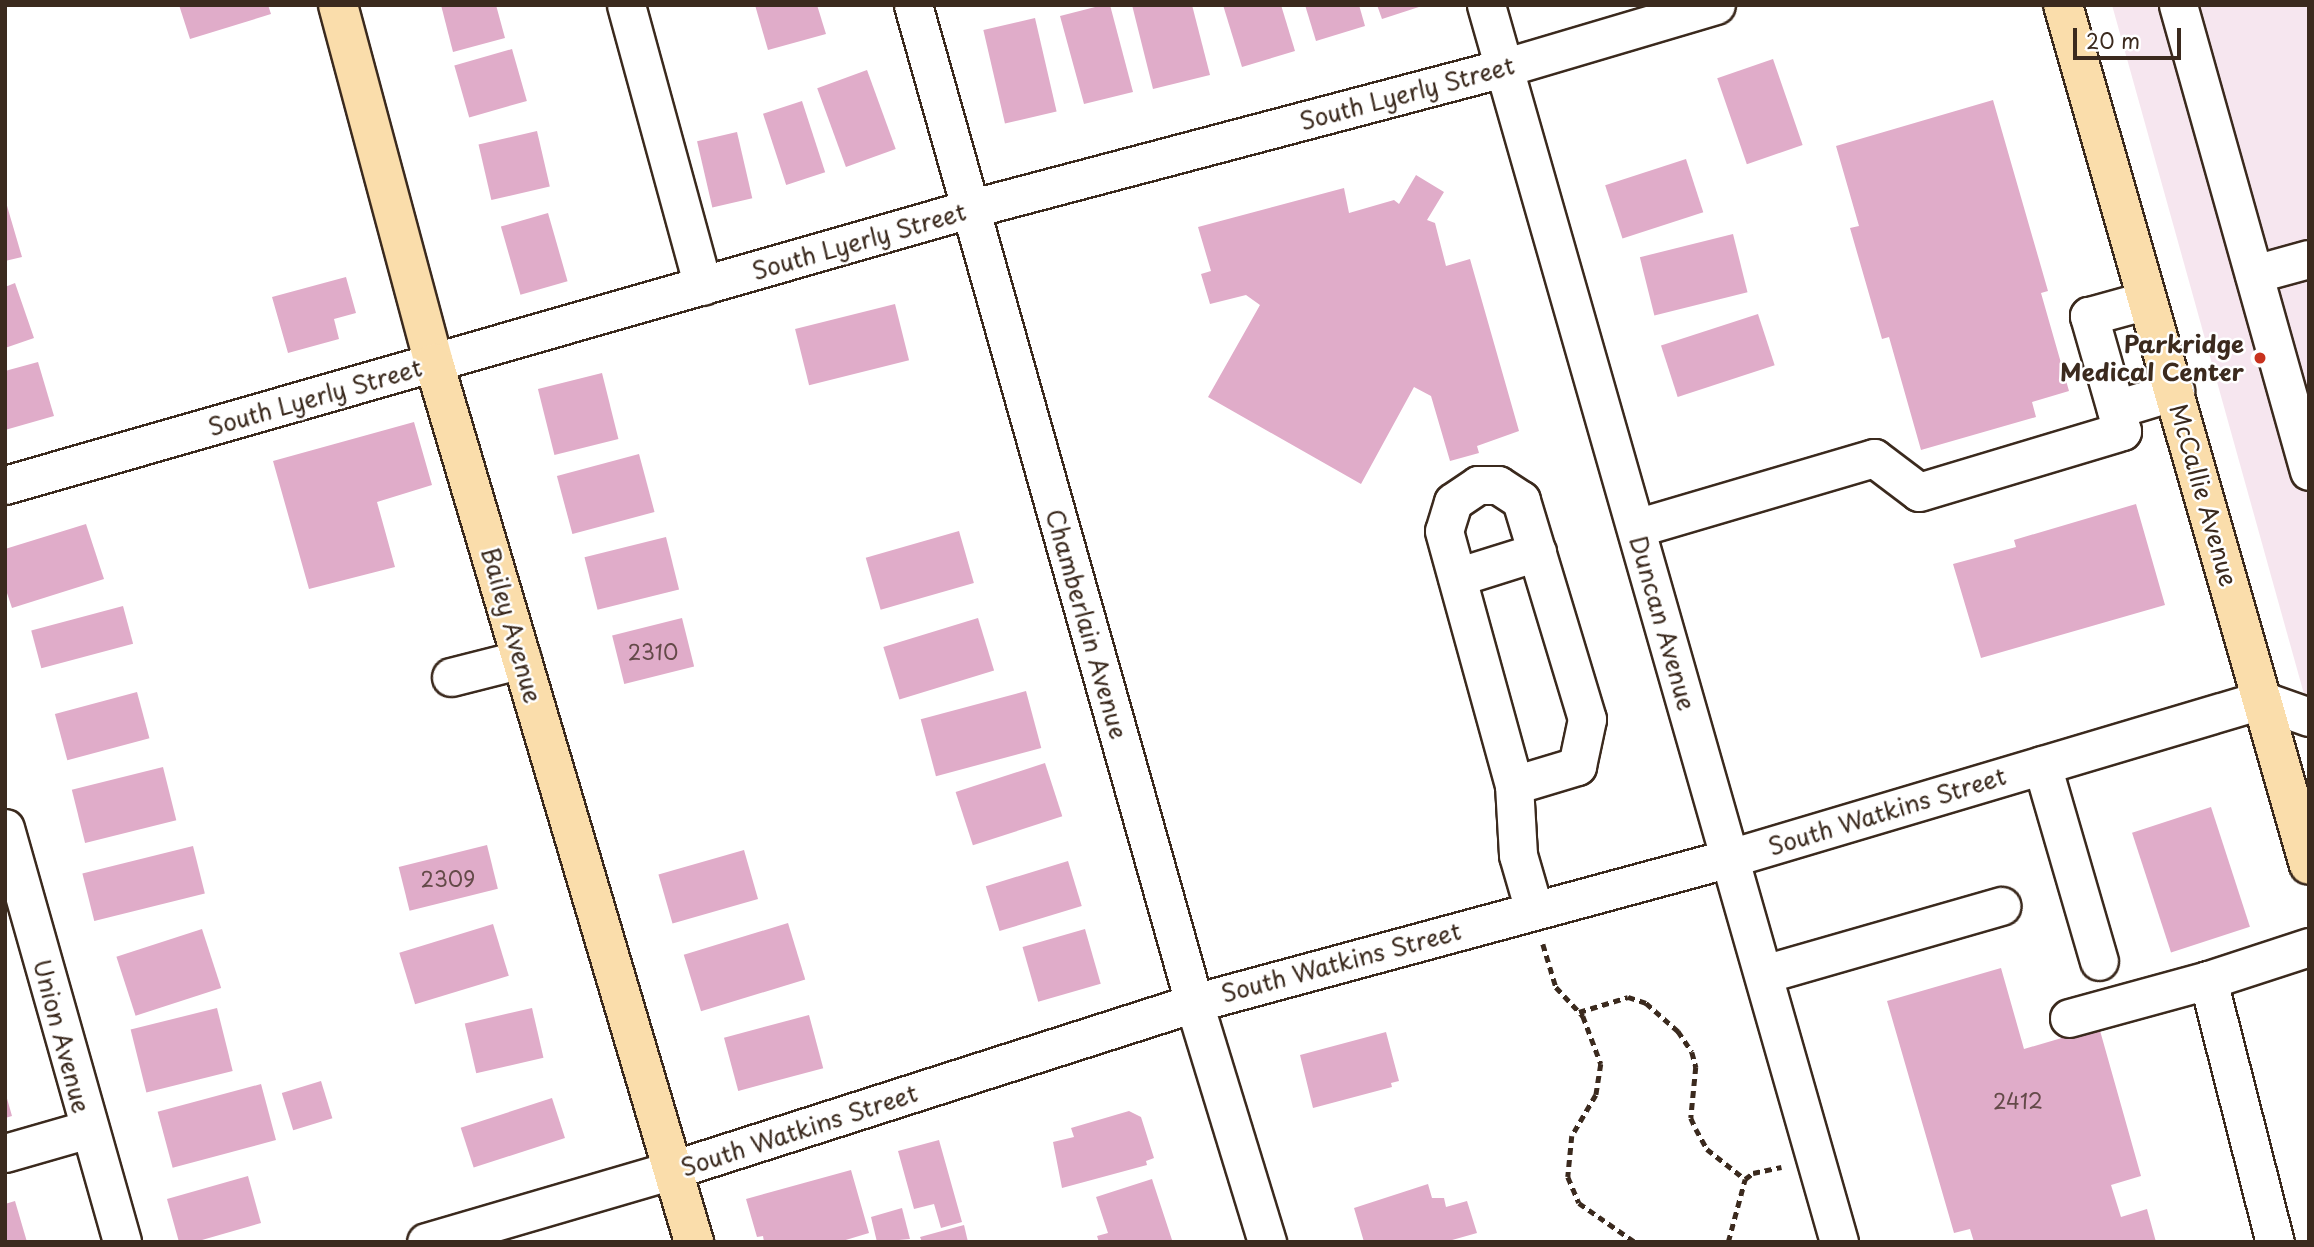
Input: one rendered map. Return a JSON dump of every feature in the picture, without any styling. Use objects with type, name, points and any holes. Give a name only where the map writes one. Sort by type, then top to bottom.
[{"type":"main road","name":"Bailey Avenue","points":[[338,5],[434,363],[694,1242]]},
{"type":"main road","name":"McCallie Avenue","points":[[2063,5],[2309,865]]},
{"type":"street","points":[[626,5],[703,286]]},
{"type":"street","name":"Chamberlain Avenue","points":[[913,5],[1194,1003],[1267,1242]]},
{"type":"street","name":"Duncan Avenue","points":[[1486,5],[1839,1242]]},
{"type":"street","name":"South Lyerly Street","points":[[5,485],[969,209],[1503,68],[1716,5]]},
{"type":"street","points":[[2178,5],[2309,471]]},
{"type":"street","points":[[2254,274],[2309,259]]},
{"type":"street","points":[[1636,528],[1874,458],[1919,492],[2122,431],[2089,316],[2147,300]]},
{"type":"street","points":[[2116,410],[2175,391]]},
{"type":"street","points":[[1514,785],[1577,766],[1587,719],[1521,500],[1498,485],[1478,485],[1453,502],[1444,530],[1514,785],[1518,855],[1534,910]]},
{"type":"street","points":[[1457,577],[1537,552]]},
{"type":"street","points":[[452,677],[522,659]]},
{"type":"street","points":[[2261,700],[2309,717]]},
{"type":"street","name":"South Watkins Street","points":[[426,1242],[672,1170],[1194,1003],[1730,858],[2261,700]]},
{"type":"street","points":[[2042,765],[2099,961]]},
{"type":"street","name":"Union Avenue","points":[[5,828],[122,1242]]},
{"type":"street","points":[[1764,974],[2001,906]]},
{"type":"street","points":[[2069,1018],[2208,980],[2309,947]]},
{"type":"street","points":[[2208,980],[2275,1242]]},
{"type":"street","points":[[5,1153],[88,1129]]},
{"type":"path","points":[[1534,910],[1556,987],[1579,1012],[1594,1042],[1601,1064],[1601,1078],[1596,1095],[1572,1136],[1568,1177],[1579,1203],[1635,1242]]},
{"type":"path","points":[[1579,1012],[1628,997],[1646,1003],[1678,1031],[1692,1052],[1696,1067],[1691,1118],[1706,1149],[1745,1179]]},
{"type":"path","points":[[1728,1242],[1745,1179],[1753,1173],[1815,1157]]},
{"type":"shaded area","name":"Parkridge Medical Center","points":[[2112,5],[2309,5],[2309,712]]},
{"type":"building","points":[[179,5],[268,5],[271,14],[190,39]]},
{"type":"building","points":[[441,5],[496,5],[505,38],[453,52]]},
{"type":"building","points":[[755,5],[817,5],[826,34],[768,50]]},
{"type":"building","points":[[1110,5],[1133,92],[1084,104],[1060,16]]},
{"type":"building","points":[[1132,5],[1192,5],[1210,75],[1153,89]]},
{"type":"building","points":[[1223,5],[1281,5],[1295,51],[1242,67]]},
{"type":"building","points":[[1305,5],[1359,5],[1365,26],[1316,41]]},
{"type":"building","points":[[1377,5],[1422,5],[1422,6],[1382,19]]},
{"type":"building","points":[[1035,18],[1057,112],[1005,123],[983,30]]},
{"type":"building","points":[[512,49],[527,101],[469,117],[454,66]]},
{"type":"building","points":[[1773,59],[1803,145],[1747,164],[1717,78]]},
{"type":"building","points":[[867,70],[896,149],[846,167],[817,88]]},
{"type":"building","points":[[1993,100],[2048,291],[2041,293],[2069,391],[2032,402],[2036,417],[1921,450],[1889,337],[1882,339],[1850,228],[1859,226],[1836,146]]},
{"type":"building","points":[[802,101],[825,172],[786,185],[763,114]]},
{"type":"building","points":[[537,131],[550,187],[491,200],[479,144]]},
{"type":"building","points":[[737,132],[752,198],[712,207],[697,141]]},
{"type":"building","points":[[1686,159],[1703,212],[1622,239],[1605,185]]},
{"type":"building","points":[[1416,175],[1444,192],[1427,220],[1435,223],[1446,266],[1470,259],[1519,431],[1477,446],[1479,453],[1450,461],[1431,396],[1414,387],[1361,484],[1208,397],[1260,305],[1246,295],[1210,304],[1201,274],[1211,271],[1198,227],[1344,188],[1349,213],[1394,200],[1399,204]]},
{"type":"building","points":[[5,199],[22,257],[5,261]]},
{"type":"building","points":[[548,213],[568,281],[520,295],[501,227]]},
{"type":"building","points":[[1733,234],[1748,292],[1654,315],[1640,257]]},
{"type":"building","points":[[346,277],[356,313],[334,319],[339,339],[288,353],[272,297]]},
{"type":"building","points":[[15,283],[34,338],[5,348],[5,287]]},
{"type":"building","points":[[895,304],[909,360],[809,385],[795,329]]},
{"type":"building","points":[[1758,314],[1775,365],[1678,397],[1661,346]]},
{"type":"building","points":[[38,362],[54,416],[5,430],[5,371]]},
{"type":"building","points":[[602,373],[618,439],[554,455],[538,389]]},
{"type":"building","points":[[414,422],[432,485],[377,502],[395,567],[309,589],[273,461]]},
{"type":"building","points":[[639,454],[655,512],[572,534],[557,476]]},
{"type":"building","points":[[2136,504],[2165,605],[1981,658],[1953,564],[2016,547],[2014,540]]},
{"type":"building","points":[[86,524],[104,579],[12,608],[5,587],[5,549]]},
{"type":"building","points":[[959,531],[974,583],[881,610],[866,558]]},
{"type":"building","points":[[666,537],[679,589],[598,610],[584,557]]},
{"type":"building","points":[[123,606],[133,644],[41,668],[31,631]]},
{"type":"building","points":[[682,618],[694,667],[624,684],[612,635]]},
{"type":"building","points":[[978,618],[994,671],[899,700],[883,647]]},
{"type":"building","points":[[1026,691],[1041,748],[936,776],[921,719]]},
{"type":"building","points":[[137,692],[149,738],[67,760],[55,714]]},
{"type":"building","points":[[1045,763],[1062,816],[973,845],[956,792]]},
{"type":"building","points":[[163,767],[176,820],[85,843],[72,790]]},
{"type":"building","points":[[2211,807],[2250,927],[2171,952],[2132,833]]},
{"type":"building","points":[[487,845],[498,889],[410,911],[399,867]]},
{"type":"building","points":[[193,846],[205,894],[94,921],[82,874]]},
{"type":"building","points":[[744,850],[758,899],[673,924],[658,875]]},
{"type":"building","points":[[1068,861],[1082,906],[999,931],[986,886]]},
{"type":"building","points":[[788,923],[805,979],[701,1011],[684,955]]},
{"type":"building","points":[[493,924],[509,976],[415,1004],[399,953]]},
{"type":"building","points":[[202,929],[221,988],[136,1016],[116,957]]},
{"type":"building","points":[[1085,929],[1101,984],[1038,1002],[1023,947]]},
{"type":"building","points":[[2001,968],[2024,1049],[2099,1027],[2141,1176],[2111,1185],[2121,1217],[2147,1209],[2156,1242],[1974,1242],[1970,1229],[1954,1233],[1887,1001]]},
{"type":"building","points":[[217,1008],[233,1071],[146,1093],[131,1030]]},
{"type":"building","points":[[532,1008],[543,1058],[476,1073],[465,1024]]},
{"type":"building","points":[[809,1015],[823,1068],[738,1091],[724,1038]]},
{"type":"building","points":[[1386,1032],[1399,1081],[1391,1083],[1392,1087],[1313,1108],[1300,1055]]},
{"type":"building","points":[[321,1081],[332,1118],[293,1130],[282,1093]]},
{"type":"building","points":[[261,1084],[276,1140],[173,1168],[158,1112]]},
{"type":"building","points":[[5,1096],[12,1116],[5,1118]]},
{"type":"building","points":[[552,1098],[565,1138],[474,1168],[461,1128]]},
{"type":"building","points":[[1129,1111],[1141,1117],[1154,1158],[1146,1161],[1147,1165],[1062,1188],[1053,1142],[1074,1137],[1071,1128]]},
{"type":"building","points":[[939,1140],[962,1222],[941,1228],[934,1204],[914,1209],[898,1151]]},
{"type":"building","points":[[851,1170],[869,1233],[839,1242],[764,1242],[763,1236],[757,1237],[746,1199]]},
{"type":"building","points":[[248,1176],[261,1223],[195,1242],[179,1242],[167,1199]]},
{"type":"building","points":[[1152,1179],[1172,1240],[1099,1242],[1097,1236],[1108,1233],[1096,1197]]},
{"type":"building","points":[[1428,1184],[1432,1198],[1444,1198],[1446,1207],[1467,1201],[1477,1233],[1445,1242],[1364,1242],[1354,1208]]},
{"type":"building","points":[[15,1201],[27,1242],[5,1242],[5,1204]]},
{"type":"building","points":[[902,1208],[910,1239],[877,1242],[871,1217]]},
{"type":"building","points":[[964,1225],[968,1242],[922,1242],[920,1237]]},
{"type":"place","name":"Parkridge Medical Center","points":[[2260,358]]}]
